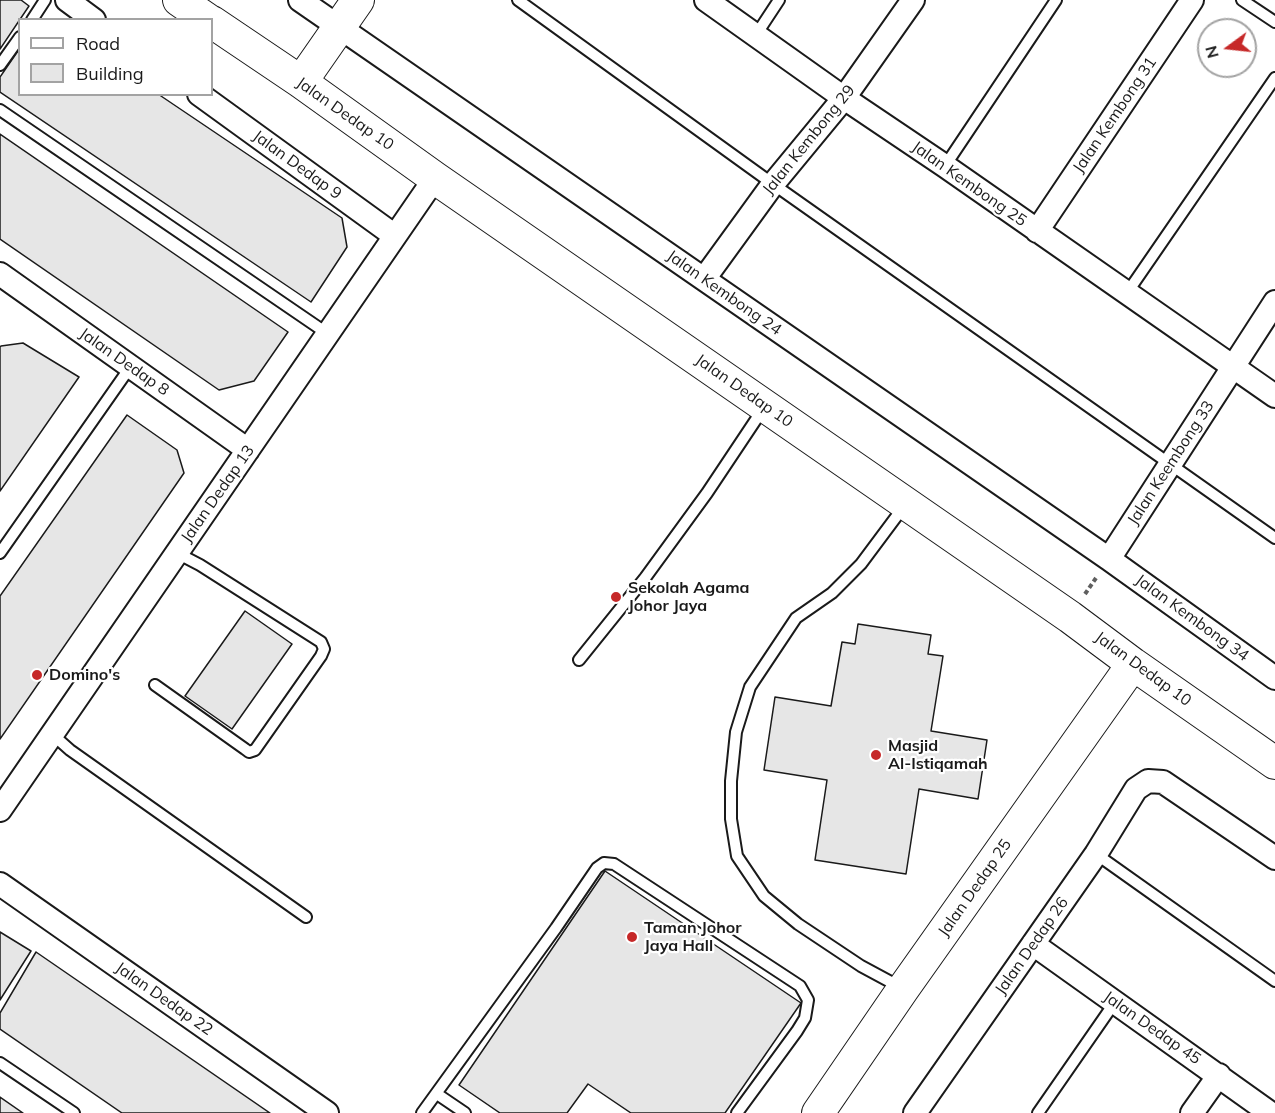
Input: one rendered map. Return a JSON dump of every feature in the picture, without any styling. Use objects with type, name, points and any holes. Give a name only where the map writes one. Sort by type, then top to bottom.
[{"type":"main road","name":"Jalan Dedap 10","points":[[179,0],[206,18]]},
{"type":"main road","points":[[301,82],[358,0]]},
{"type":"main road","name":"Jalan Dedap 10","points":[[213,23],[907,503],[1275,763]]},
{"type":"main road","name":"Jalan Dedap 25","points":[[818,1113],[1133,664]]},
{"type":"street","points":[[67,0],[91,18]]},
{"type":"street","name":"Jalan Kembong 24","points":[[300,0],[1109,559]]},
{"type":"street","name":"Jalan Kembong 25","points":[[706,0],[1275,396]]},
{"type":"street","name":"Jalan Kembong 29","points":[[704,279],[773,184],[844,98],[913,0]]},
{"type":"street","name":"Jalan Kembong 31","points":[[1037,231],[1192,0]]},
{"type":"street","name":"Jalan Dedap 9","points":[[202,96],[395,236]]},
{"type":"street","name":"Jalan Dedap 13","points":[[0,810],[435,178]]},
{"type":"street","name":"Jalan Dedap 8","points":[[3,282],[130,366],[248,450]]},
{"type":"street","name":"Jalan Keembong 33","points":[[1109,559],[1275,302]]},
{"type":"street","name":"Jalan Kembong 34","points":[[1109,559],[1275,678]]},
{"type":"street","name":"Jalan Dedap 26","points":[[915,1113],[1096,854],[1136,789],[1148,781],[1163,782],[1275,858]]},
{"type":"street","name":"Jalan Dedap 22","points":[[0,884],[327,1113]]},
{"type":"street","name":"Jalan Dedap 45","points":[[1033,944],[1270,1113]]},
{"type":"street","points":[[1192,1113],[1219,1075]]},
{"type":"lane","points":[[33,18],[45,0]]},
{"type":"lane","points":[[518,0],[773,184],[1275,538]]},
{"type":"lane","points":[[756,35],[779,0]]},
{"type":"lane","points":[[945,166],[1056,0]]},
{"type":"lane","points":[[1242,0],[1275,22]]},
{"type":"lane","points":[[0,65],[18,40]]},
{"type":"lane","points":[[1127,293],[1275,78]]},
{"type":"lane","points":[[0,110],[328,334]]},
{"type":"lane","points":[[0,553],[130,366]]},
{"type":"lane","points":[[579,660],[645,578],[707,493],[765,405]]},
{"type":"lane","points":[[903,989],[861,966],[798,924],[764,896],[737,856],[731,819],[731,781],[736,732],[750,687],[796,618],[832,593],[861,564],[907,503]]},
{"type":"lane","points":[[155,685],[249,752],[255,750],[324,649],[321,642],[177,553]]},
{"type":"lane","points":[[52,734],[70,750],[306,917]]},
{"type":"lane","points":[[1096,854],[1275,981]]},
{"type":"lane","points":[[422,1113],[597,868],[604,863],[614,864],[800,986],[808,1000],[805,1018],[797,1031],[737,1113]]},
{"type":"lane","points":[[1038,1113],[1115,1002]]},
{"type":"lane","points":[[0,1063],[74,1113]]},
{"type":"lane","points":[[437,1094],[465,1113]]},
{"type":"path","points":[[1070,617],[1109,559]]},
{"type":"building","points":[[0,0],[21,0],[29,6],[21,18],[18,18],[18,22],[0,49]]},
{"type":"building","points":[[18,51],[18,96],[161,96],[342,218],[347,247],[311,302],[0,92],[0,77]]},
{"type":"building","points":[[0,134],[288,332],[254,381],[219,390],[0,239]]},
{"type":"building","points":[[23,343],[79,377],[0,491],[0,347]]},
{"type":"building","points":[[127,415],[177,450],[184,473],[0,739],[0,596]]},
{"type":"building","points":[[245,611],[292,644],[232,729],[185,696]]},
{"type":"building","name":"Masjid Al-Istiqamah","points":[[858,624],[931,635],[928,654],[943,656],[931,731],[987,740],[978,799],[919,789],[906,874],[815,860],[827,780],[764,770],[775,697],[831,706],[842,642],[855,644]]},
{"type":"building","name":"Taman Johor Jaya Hall","points":[[605,871],[801,1003],[725,1113],[631,1113],[588,1084],[567,1113],[500,1113],[459,1085]]},
{"type":"building","points":[[0,932],[31,951],[0,1000]]},
{"type":"building","points":[[36,952],[270,1113],[122,1113],[0,1029],[0,1013]]},
{"type":"building","points":[[0,1097],[23,1113],[0,1113]]},
{"type":"place","name":"Sekolah Agama Johor Jaya","points":[[616,597]]},
{"type":"place","name":"Domino's","points":[[37,675]]},
{"type":"place","name":"Masjid Al-Istiqamah","points":[[876,755]]},
{"type":"place","name":"Taman Johor Jaya Hall","points":[[632,937]]}]
